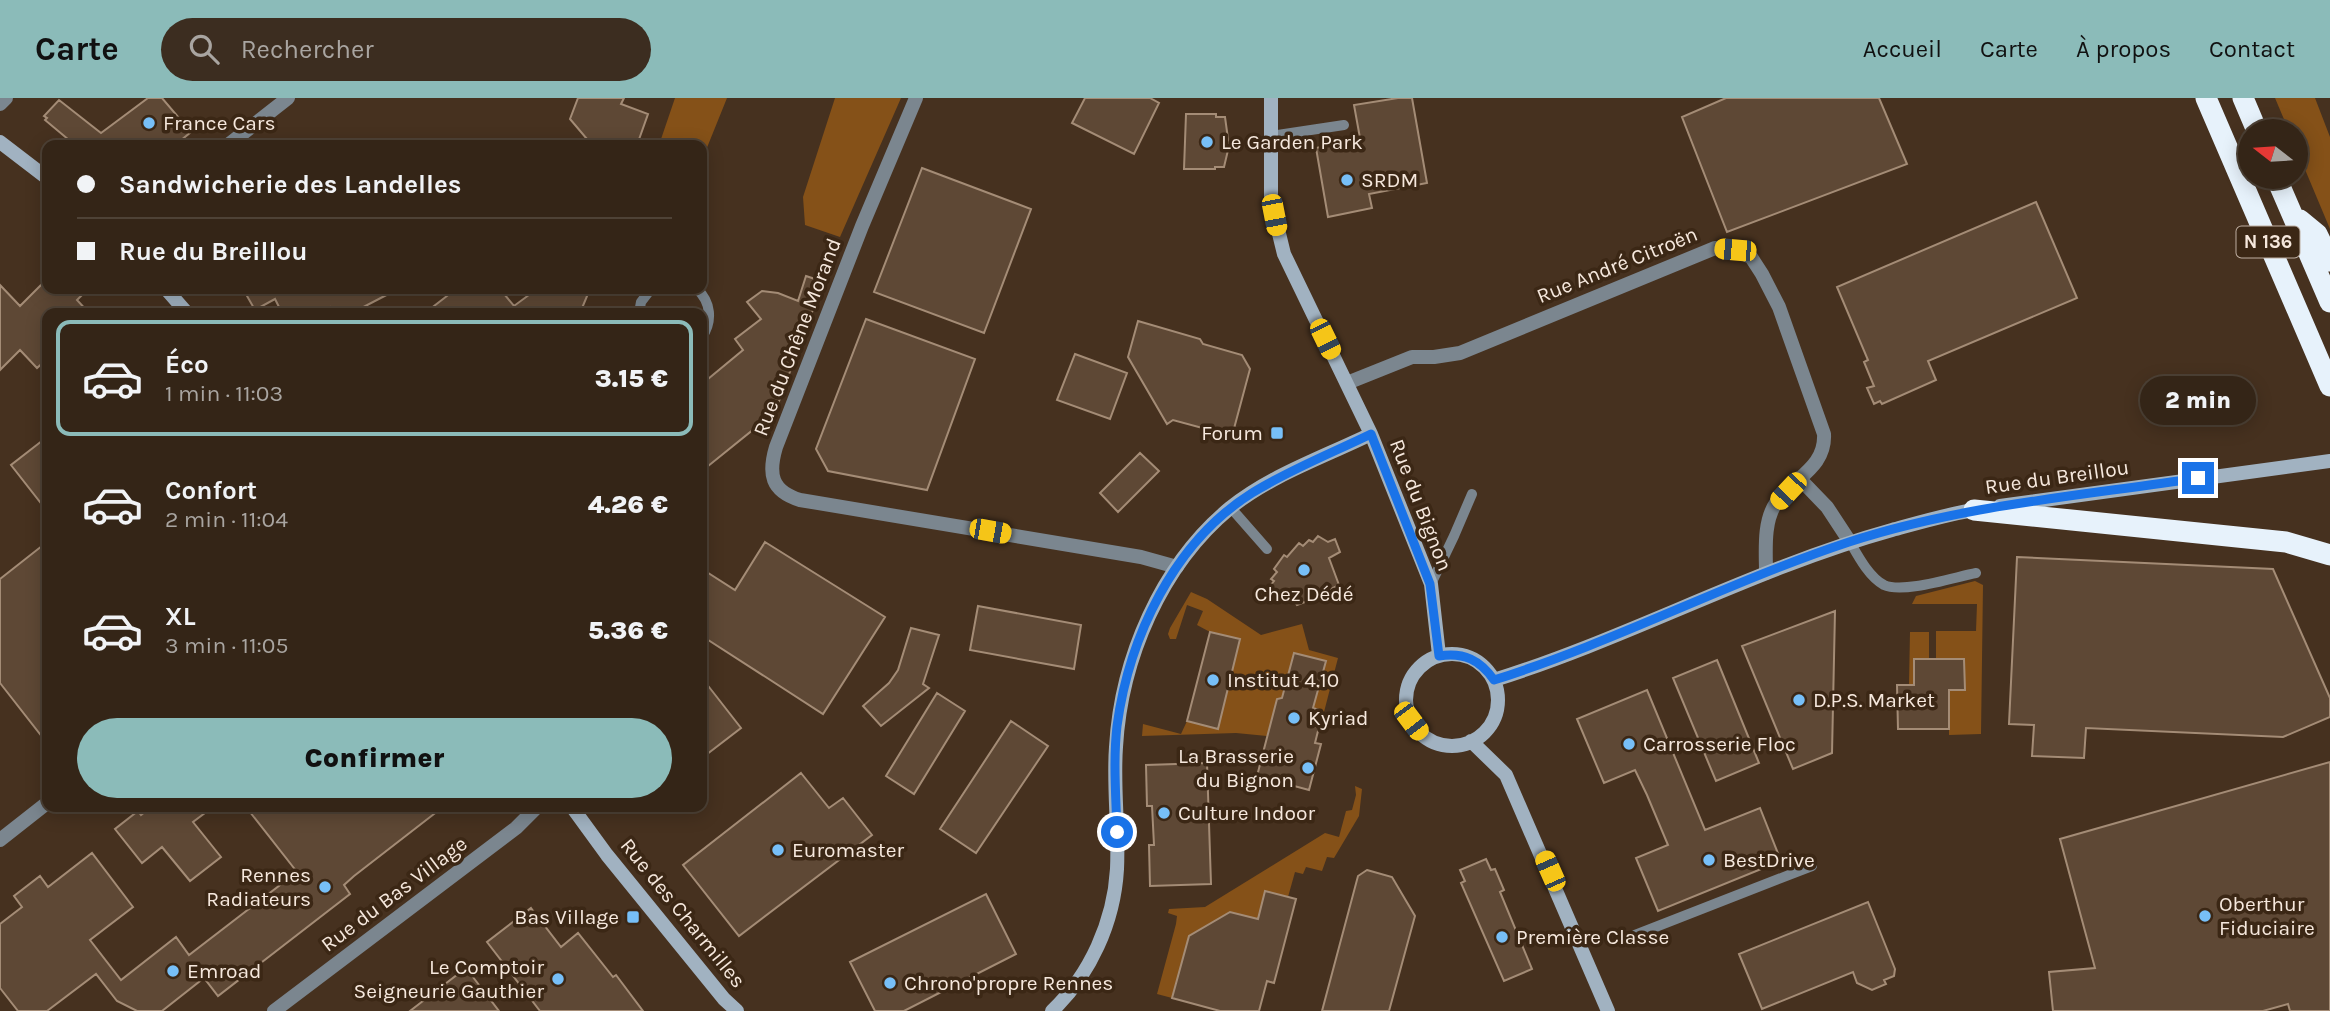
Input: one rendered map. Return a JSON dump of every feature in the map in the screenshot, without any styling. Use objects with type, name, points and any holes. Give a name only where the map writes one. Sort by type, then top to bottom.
[{"type":"highway","name":"N 136","points":[[2206,98],[2330,386]]},
{"type":"highway","points":[[2243,98],[2252,119]]},
{"type":"highway","name":"N 136","points":[[2281,189],[2330,302]]},
{"type":"highway","points":[[2291,211],[2317,234],[2330,261]]},
{"type":"highway","points":[[1975,510],[2286,542],[2330,555]]},
{"type":"street","points":[[0,103],[6,98]]},
{"type":"street","points":[[234,140],[288,98]]},
{"type":"street","name":"Rue du Chêne Morand","points":[[916,98],[862,226],[776,447],[772,461],[775,485],[790,496],[800,499],[1141,557],[1177,567]]},
{"type":"street","name":"Rue du Bignon","points":[[1271,98],[1271,201],[1284,254],[1371,434],[1430,584],[1439,656]]},
{"type":"street","points":[[0,142],[42,174]]},
{"type":"street","name":"Rue André Citroën","points":[[1347,383],[1412,357],[1460,353],[1715,248],[1735,250],[1751,257],[1779,307],[1824,434],[1825,445],[1821,457],[1776,503],[1769,520],[1766,573]]},
{"type":"street","points":[[170,294],[183,308]]},
{"type":"street","points":[[1052,1011],[1082,977],[1096,951],[1107,921],[1117,871],[1115,750],[1121,701],[1131,661],[1142,634],[1177,567],[1209,527],[1231,508],[1269,483],[1371,434]]},
{"type":"street","name":"Rue du Breillou","points":[[1494,680],[1850,542],[1975,510],[2330,461]]},
{"type":"street","points":[[1799,478],[1815,492],[1850,542]]},
{"type":"street","points":[[1439,656],[1465,656],[1477,661],[1494,680],[1497,694],[1495,715],[1483,733],[1472,741],[1444,745],[1431,741],[1419,732],[1411,721],[1406,695],[1410,681],[1427,661],[1439,656]]},
{"type":"street","points":[[1472,741],[1506,775],[1608,1011]]},
{"type":"street","points":[[0,839],[42,807]]},
{"type":"street","name":"Rue du Bas Village","points":[[274,1011],[516,828],[532,812]]},
{"type":"street","name":"Rue des Charmilles","points":[[576,812],[724,999],[737,1011]]},
{"type":"lane","points":[[1270,136],[1344,125]]},
{"type":"lane","points":[[701,294],[707,301],[710,312],[707,328]]},
{"type":"lane","points":[[1430,584],[1472,494]]},
{"type":"lane","points":[[1231,508],[1267,549]]},
{"type":"lane","points":[[1850,542],[1872,575],[1885,585],[1900,588],[1976,573]]},
{"type":"lane","points":[[1635,934],[1812,866]]},
{"type":"shaded area","points":[[675,98],[727,98],[707,148],[707,140],[661,140]]},
{"type":"shaded area","points":[[835,98],[901,98],[840,237],[805,225],[803,197]]},
{"type":"shaded area","points":[[2275,98],[2315,98],[2330,137],[2330,229],[2308,177],[2308,119],[2284,119]]},
{"type":"shaded area","points":[[1975,581],[1983,585],[1981,734],[1949,735],[1949,690],[1965,689],[1964,659],[1936,659],[1936,631],[1976,631],[1977,604],[1912,604],[1916,596]]},
{"type":"shaded area","points":[[1191,592],[1207,599],[1261,635],[1302,624],[1309,650],[1338,658],[1324,712],[1313,708],[1325,661],[1282,698],[1277,699],[1267,736],[1236,733],[1142,736],[1143,724],[1181,734],[1187,721],[1218,728],[1240,640],[1210,632],[1197,625],[1203,611],[1187,605],[1176,639],[1170,639],[1170,628]]},
{"type":"shaded area","points":[[1910,632],[1929,632],[1929,659],[1914,659],[1914,685],[1909,685]]},
{"type":"shaded area","points":[[1355,786],[1362,789],[1359,816],[1334,858],[1327,857],[1322,871],[1306,867],[1303,874],[1295,872],[1288,897],[1265,891],[1258,919],[1230,912],[1189,936],[1172,998],[1157,994],[1176,924],[1177,916],[1168,913],[1169,909],[1205,907],[1325,833],[1339,837],[1346,811],[1352,810],[1356,795]]},
{"type":"building","name":"France Cars","points":[[148,98],[162,98],[191,132],[181,140],[69,140],[45,120],[47,118],[44,116],[59,100],[101,133]]},
{"type":"building","points":[[578,98],[624,98],[621,104],[648,114],[639,140],[588,140],[570,119]]},
{"type":"building","points":[[1085,98],[1150,98],[1159,103],[1134,154],[1072,123]]},
{"type":"building","points":[[1412,98],[1427,183],[1369,194],[1372,208],[1328,217],[1316,148],[1360,138],[1354,105]]},
{"type":"building","points":[[1726,98],[1879,98],[1907,164],[1727,232],[1682,117]]},
{"type":"building","name":"Le Garden Park","points":[[1186,114],[1216,114],[1216,117],[1225,117],[1229,146],[1224,167],[1184,169]]},
{"type":"building","points":[[922,168],[1031,209],[984,333],[874,292]]},
{"type":"building","points":[[2036,202],[2077,298],[1928,361],[1936,380],[1882,404],[1880,401],[1874,404],[1867,388],[1874,386],[1864,362],[1868,360],[1837,287]]},
{"type":"building","points":[[806,276],[821,281],[775,412],[707,467],[707,380],[743,350],[735,339],[761,319],[747,302],[762,291],[778,293],[798,301]]},
{"type":"building","points":[[42,284],[42,294],[79,294],[81,296],[77,300],[84,308],[42,308],[42,364],[37,368],[20,350],[0,370],[0,285],[20,306]]},
{"type":"building","points":[[246,294],[388,294],[362,308],[280,308],[275,299],[254,308]]},
{"type":"building","points":[[450,294],[504,294],[514,306],[530,294],[588,294],[582,308],[431,308]]},
{"type":"building","points":[[866,319],[975,359],[927,490],[828,471],[816,449]]},
{"type":"building","points":[[1138,321],[1200,339],[1203,344],[1242,355],[1250,369],[1232,436],[1173,420],[1167,424],[1128,357]]},
{"type":"building","points":[[1075,354],[1127,373],[1110,419],[1057,400]]},
{"type":"building","points":[[42,441],[42,505],[11,465]]},
{"type":"building","points":[[1140,453],[1159,471],[1118,512],[1100,493]]},
{"type":"building","name":"Chez Dédé","points":[[1318,536],[1328,542],[1335,539],[1340,552],[1329,558],[1339,585],[1297,605],[1291,596],[1284,597],[1270,586],[1274,581],[1271,579],[1277,572],[1274,569],[1284,555],[1287,557],[1299,543],[1303,546],[1309,540],[1313,542]]},
{"type":"building","points":[[765,542],[885,617],[823,714],[707,639],[707,572],[735,590]]},
{"type":"building","points":[[42,546],[42,737],[0,683],[0,579]]},
{"type":"building","points":[[2017,557],[2273,569],[2330,698],[2330,717],[2283,737],[2086,728],[2084,758],[2032,756],[2034,725],[2009,724]]},
{"type":"building","points":[[978,606],[1081,625],[1074,669],[970,650]]},
{"type":"building","name":"D.P.S. Market","points":[[1835,611],[1832,753],[1793,769],[1742,646]]},
{"type":"building","points":[[911,628],[939,635],[923,684],[929,688],[881,726],[863,706],[889,683],[898,670]]},
{"type":"building","points":[[1210,632],[1240,639],[1218,729],[1187,721]]},
{"type":"building","name":"Kyriad","points":[[1294,653],[1326,661],[1313,708],[1319,710],[1314,726],[1319,727],[1315,743],[1321,744],[1309,790],[1257,776],[1277,699],[1282,698]]},
{"type":"building","points":[[1914,659],[1964,659],[1965,690],[1949,690],[1949,729],[1898,729],[1897,685],[1914,685]]},
{"type":"building","points":[[1717,660],[1759,763],[1716,781],[1673,678]]},
{"type":"building","points":[[707,684],[741,728],[707,754]]},
{"type":"building","points":[[1647,690],[1705,830],[1760,808],[1781,861],[1658,911],[1636,858],[1668,845],[1647,795],[1635,770],[1604,783],[1577,719]]},
{"type":"building","points":[[937,693],[965,711],[914,794],[886,776]]},
{"type":"building","points":[[1011,721],[1048,746],[976,853],[940,829]]},
{"type":"building","name":"Oberthur Fiduciaire","points":[[2330,762],[2330,1011],[2290,1011],[2288,1004],[2263,1011],[2053,1011],[2049,972],[2095,968],[2060,839]]},
{"type":"building","points":[[1207,763],[1211,884],[1150,886],[1149,845],[1154,845],[1152,806],[1147,806],[1146,765]]},
{"type":"building","name":"Euromaster","points":[[801,773],[829,808],[843,798],[872,835],[739,936],[683,865]]},
{"type":"building","points":[[137,812],[141,815],[145,812],[206,812],[193,822],[221,857],[190,881],[162,847],[142,863],[115,829]]},
{"type":"building","points":[[250,812],[437,812],[344,885],[350,894],[218,996],[204,978],[162,1011],[137,1011],[117,1001],[96,974],[47,1011],[18,1011],[0,988],[0,924],[22,907],[14,896],[40,876],[48,887],[92,853],[133,907],[90,940],[121,980],[176,937],[189,955],[297,872]]},
{"type":"building","name":"Première Classe","points":[[1486,859],[1491,870],[1495,869],[1504,890],[1500,892],[1532,969],[1504,981],[1461,883],[1465,881],[1460,870]]},
{"type":"building","points":[[1367,870],[1392,877],[1415,916],[1389,1011],[1322,1011],[1358,876]]},
{"type":"building","points":[[1265,891],[1296,899],[1274,983],[1267,981],[1259,1011],[1220,1011],[1172,998],[1189,936],[1230,912],[1258,919]]},
{"type":"building","points":[[986,894],[1016,954],[904,1011],[875,1011],[850,962]]},
{"type":"building","points":[[1868,902],[1895,969],[1894,976],[1884,980],[1886,984],[1872,990],[1857,983],[1853,972],[1762,1009],[1739,954]]},
{"type":"building","points":[[531,908],[561,947],[578,933],[613,977],[616,975],[643,1011],[540,1011],[487,942]]},
{"type":"building","points":[[466,968],[499,1011],[410,1011],[432,994]]},
{"type":"place","name":"France Cars","points":[[149,123]]},
{"type":"place","name":"Le Garden Park","points":[[1207,142]]},
{"type":"place","name":"SRDM","points":[[1347,180]]},
{"type":"place","name":"Forum","points":[[1277,433]]},
{"type":"place","name":"Chez Dédé","points":[[1304,570]]},
{"type":"place","name":"Institut 4.10","points":[[1213,680]]},
{"type":"place","name":"D.P.S. Market","points":[[1799,700]]},
{"type":"place","name":"Kyriad","points":[[1294,718]]},
{"type":"place","name":"Carrosserie Floc","points":[[1629,744]]},
{"type":"place","name":"La Brasserie du Bignon","points":[[1308,768]]},
{"type":"place","name":"Culture Indoor","points":[[1164,813]]},
{"type":"place","name":"Euromaster","points":[[778,850]]},
{"type":"place","name":"BestDrive","points":[[1709,860]]},
{"type":"place","name":"Rennes Radiateurs","points":[[325,887]]},
{"type":"place","name":"Oberthur Fiduciaire","points":[[2205,916]]},
{"type":"place","name":"Bas Village","points":[[633,917]]},
{"type":"place","name":"Première Classe","points":[[1502,937]]},
{"type":"place","name":"Emroad","points":[[173,971]]},
{"type":"place","name":"Le Comptoir Seigneurie Gauthier","points":[[558,979]]},
{"type":"place","name":"Chrono'propre Rennes","points":[[890,983]]},
{"type":"route","points":[[1117,832],[1115,750],[1125,682],[1149,619],[1177,567],[1209,527],[1252,493],[1371,434],[1430,584],[1439,656],[1452,654],[1477,661],[1494,680],[1850,542],[1975,510],[2198,478]]}]
